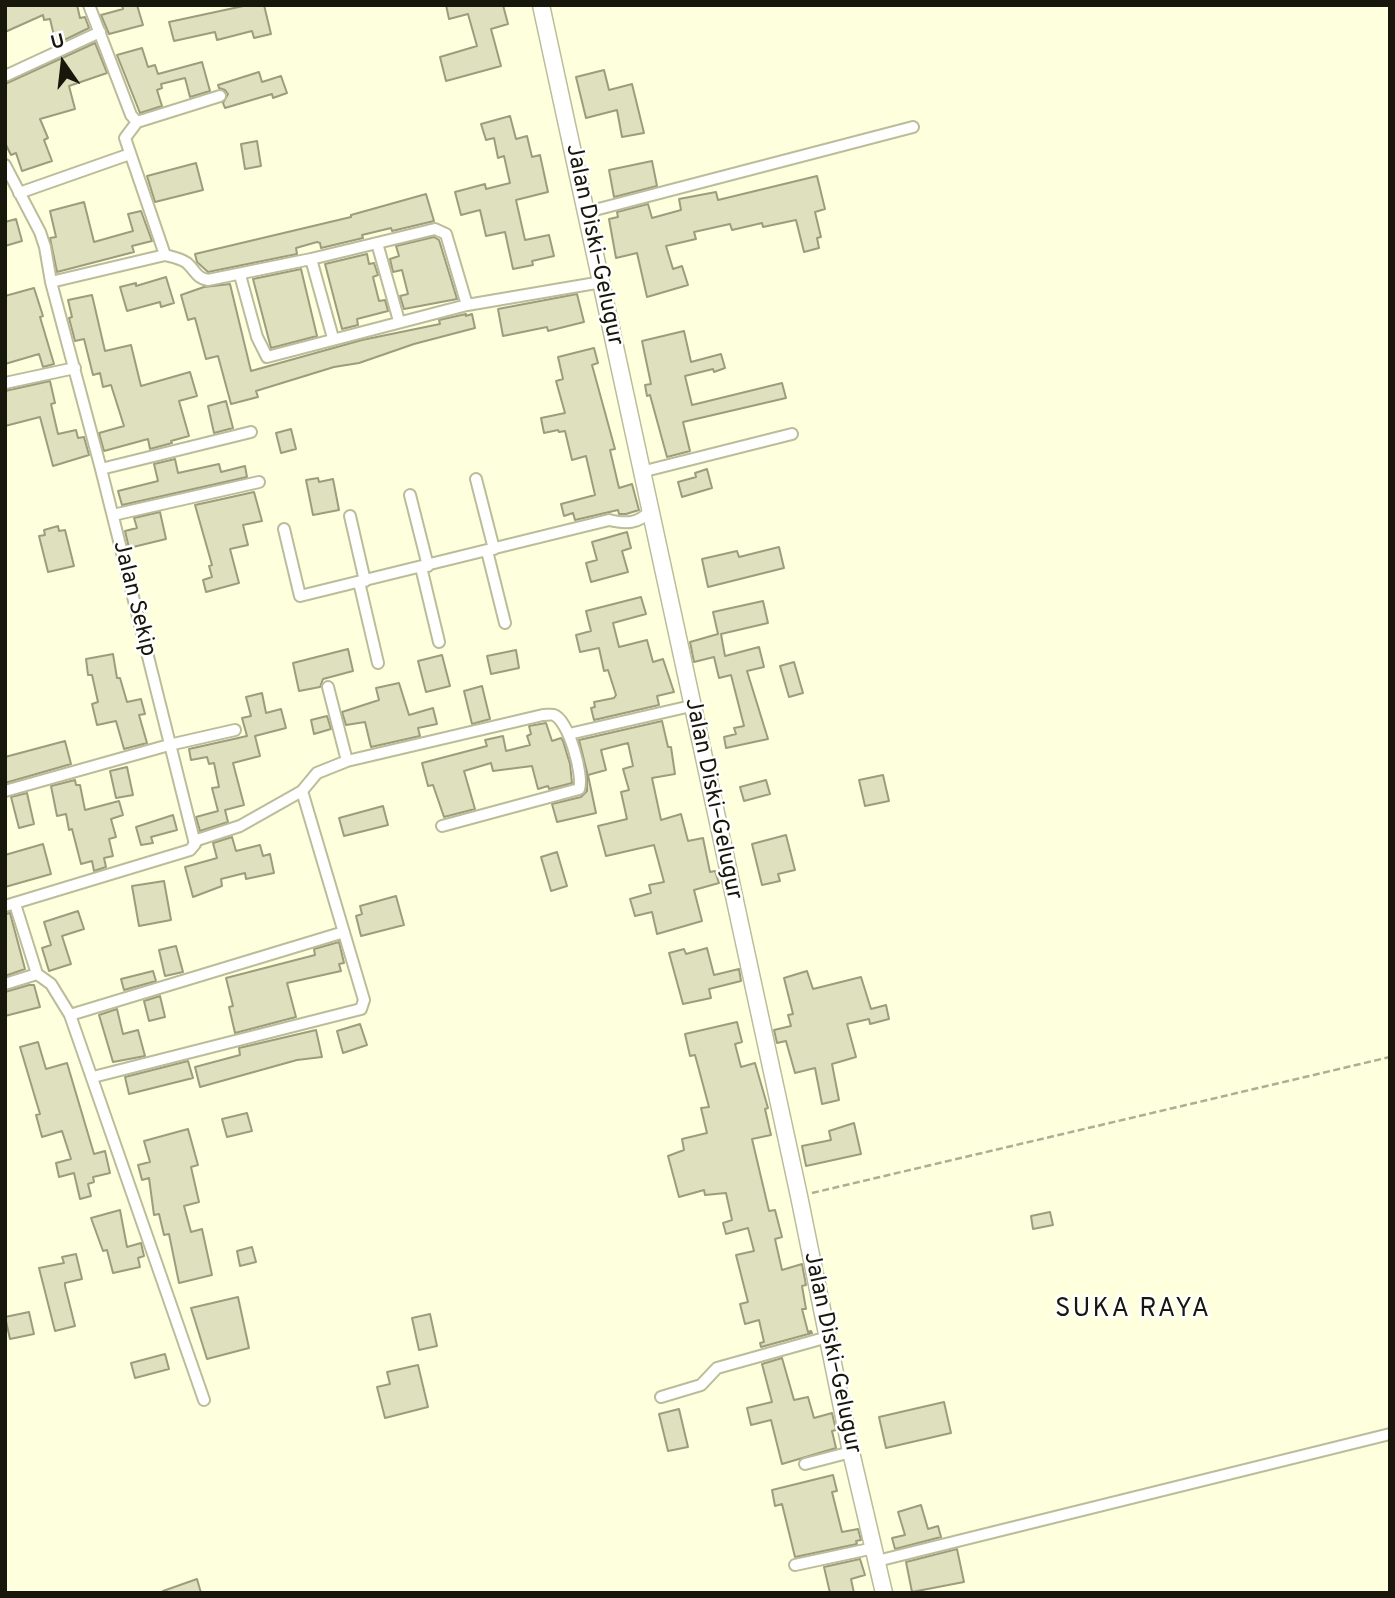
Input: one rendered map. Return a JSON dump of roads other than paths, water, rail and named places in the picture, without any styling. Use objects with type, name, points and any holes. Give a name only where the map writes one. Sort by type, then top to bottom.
[{"type":"main road","name":"Jalan Diski–Gelugur","points":[[541,5],[799,1196],[851,1452],[884,1593]]},
{"type":"street","points":[[89,5],[131,115],[137,122]]},
{"type":"street","points":[[5,76],[100,32]]},
{"type":"street","points":[[165,255],[125,138],[137,122],[220,96]]},
{"type":"street","points":[[587,212],[913,127]]},
{"type":"street","points":[[19,193],[130,155]]},
{"type":"street","name":"Jalan Sekip","points":[[5,165],[42,240],[194,841]]},
{"type":"street","points":[[51,282],[165,255],[185,262],[203,279],[240,275],[432,229],[446,234],[467,305]]},
{"type":"street","points":[[377,243],[399,321]]},
{"type":"street","points":[[311,259],[333,338]]},
{"type":"street","points":[[240,275],[257,337],[267,357],[467,305],[602,282]]},
{"type":"street","points":[[5,383],[75,368]]},
{"type":"street","points":[[101,469],[251,432]]},
{"type":"street","points":[[641,472],[792,434]]},
{"type":"street","points":[[476,479],[505,623]]},
{"type":"street","points":[[113,515],[259,482]]},
{"type":"street","points":[[410,495],[439,642]]},
{"type":"street","points":[[284,529],[300,596],[609,520],[625,524],[642,520],[650,511]]},
{"type":"street","points":[[350,516],[378,663]]},
{"type":"street","points":[[328,687],[348,761]]},
{"type":"street","points":[[569,734],[691,706]]},
{"type":"street","points":[[204,1400],[70,1015],[51,985],[37,974],[10,905],[190,850],[194,847],[194,841],[240,826],[302,791],[317,773],[348,761],[543,715],[552,714],[558,717],[569,734],[581,781],[579,789],[442,826]]},
{"type":"street","points":[[5,791],[169,745],[235,730]]},
{"type":"street","points":[[93,1077],[361,1009],[364,1000],[302,791]]},
{"type":"street","points":[[70,1015],[344,932]]},
{"type":"street","points":[[5,984],[37,974]]},
{"type":"street","points":[[661,1397],[701,1385],[717,1368],[828,1337]]},
{"type":"street","points":[[796,1565],[876,1554],[1390,1434]]},
{"type":"street","points":[[805,1464],[851,1452]]},
{"type":"district","name":"SUKA RAYA","points":[[1133,1311]]}]
